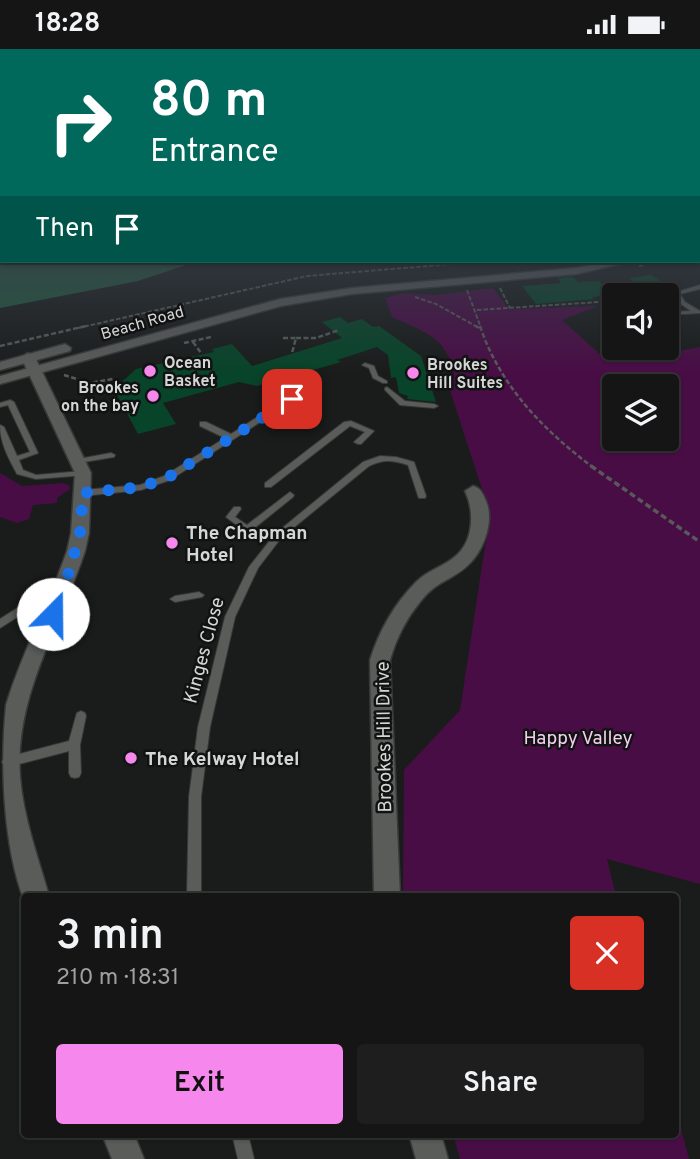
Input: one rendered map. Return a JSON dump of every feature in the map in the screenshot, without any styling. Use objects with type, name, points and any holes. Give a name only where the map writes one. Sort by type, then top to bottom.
[{"type":"main road","points":[[252,297],[330,282],[440,270]]},
{"type":"main road","name":"Beach Road","points":[[0,366],[31,364],[280,303],[352,291],[421,285],[499,283],[582,270]]},
{"type":"main road","name":"Beach Road","points":[[0,380],[31,364],[229,303]]},
{"type":"main road","points":[[31,364],[81,476],[80,533],[62,590],[13,717],[8,762],[23,845],[35,893]]},
{"type":"main road","name":"Brookes Hill Drive","points":[[387,893],[380,660],[384,645],[422,587],[436,575],[464,560],[468,554],[481,513],[473,491]]},
{"type":"main road","points":[[426,1138],[432,1159]]},
{"type":"lane","points":[[699,312],[683,303],[678,292],[700,287]]},
{"type":"lane","points":[[683,303],[700,300]]},
{"type":"lane","points":[[679,313],[699,312]]},
{"type":"lane","points":[[365,365],[372,367],[375,377],[403,403],[435,406]]},
{"type":"lane","points":[[0,428],[20,472],[30,476],[81,476],[150,484],[175,473],[292,399]]},
{"type":"lane","points":[[0,405],[10,402],[34,453],[13,459]]},
{"type":"lane","points":[[268,485],[347,424],[351,423],[370,431],[358,442]]},
{"type":"lane","points":[[203,424],[230,437]]},
{"type":"lane","points":[[81,476],[111,455]]},
{"type":"lane","name":"Kinges Close","points":[[194,893],[195,797],[204,727],[230,617],[254,567],[285,529],[375,459],[396,459],[411,464],[422,496]]},
{"type":"lane","points":[[239,536],[290,495]]},
{"type":"lane","points":[[237,509],[230,517],[246,528]]},
{"type":"lane","points":[[0,624],[46,594],[62,590]]},
{"type":"lane","points":[[174,599],[199,595]]},
{"type":"lane","points":[[75,773],[74,745],[81,716]]},
{"type":"lane","points":[[8,762],[74,745]]},
{"type":"lane","points":[[241,1138],[246,1159]]},
{"type":"path","points":[[0,346],[307,276],[402,270]]},
{"type":"path","points":[[499,283],[510,308]]},
{"type":"path","points":[[466,289],[476,310],[479,328],[487,348],[510,388],[546,431],[700,542]]},
{"type":"path","points":[[411,294],[436,304],[479,328]]},
{"type":"path","points":[[476,310],[602,302]]},
{"type":"path","points":[[283,338],[316,338],[338,330]]},
{"type":"path","points":[[178,339],[189,336]]},
{"type":"path","points":[[177,345],[211,337]]},
{"type":"path","points":[[292,353],[296,338]]},
{"type":"path","points":[[193,342],[201,353]]},
{"type":"path","points":[[65,371],[59,373],[89,383],[113,379]]},
{"type":"green space","name":"Happy Valley","points":[[493,288],[509,309],[598,306],[562,320],[602,356],[602,360],[679,360],[679,351],[700,347],[700,884],[607,859],[615,893],[403,893],[404,770],[460,710],[490,514],[447,381],[454,375],[446,352],[425,332],[392,317],[385,298],[403,293],[436,295]]},
{"type":"green space","points":[[0,473],[22,486],[63,483],[69,485],[70,489],[57,498],[57,503],[33,505],[29,519],[17,523],[0,517]]},
{"type":"green space","points":[[679,1122],[689,1159],[460,1159],[454,1138],[679,1138]]},
{"type":"shaded area","points":[[0,270],[172,270],[138,281],[0,308]]},
{"type":"building","points":[[651,275],[663,283],[636,283],[629,278]]},
{"type":"building","points":[[573,277],[578,282],[599,281],[602,284],[602,296],[536,304],[522,286],[561,283],[558,278]]},
{"type":"building","points":[[340,317],[348,323],[362,319],[373,327],[379,326],[421,356],[436,402],[407,399],[408,396],[399,393],[396,377],[391,378],[388,355],[377,347],[337,360],[341,362],[257,386],[239,382],[163,403],[176,424],[138,434],[114,389],[136,369],[214,352],[212,349],[232,344],[252,366],[342,338],[322,322]]},
{"type":"place","name":"Ocean Basket","points":[[150,371]]},
{"type":"place","name":"Brookes Hill Suites","points":[[413,373]]},
{"type":"place","name":"Brookes on the bay","points":[[153,396]]},
{"type":"place","name":"The Chapman Hotel","points":[[172,543]]},
{"type":"place","name":"The Kelway Hotel","points":[[131,758]]},
{"type":"route","points":[[53,614],[80,533],[83,493],[141,487],[167,478],[292,399]]}]
